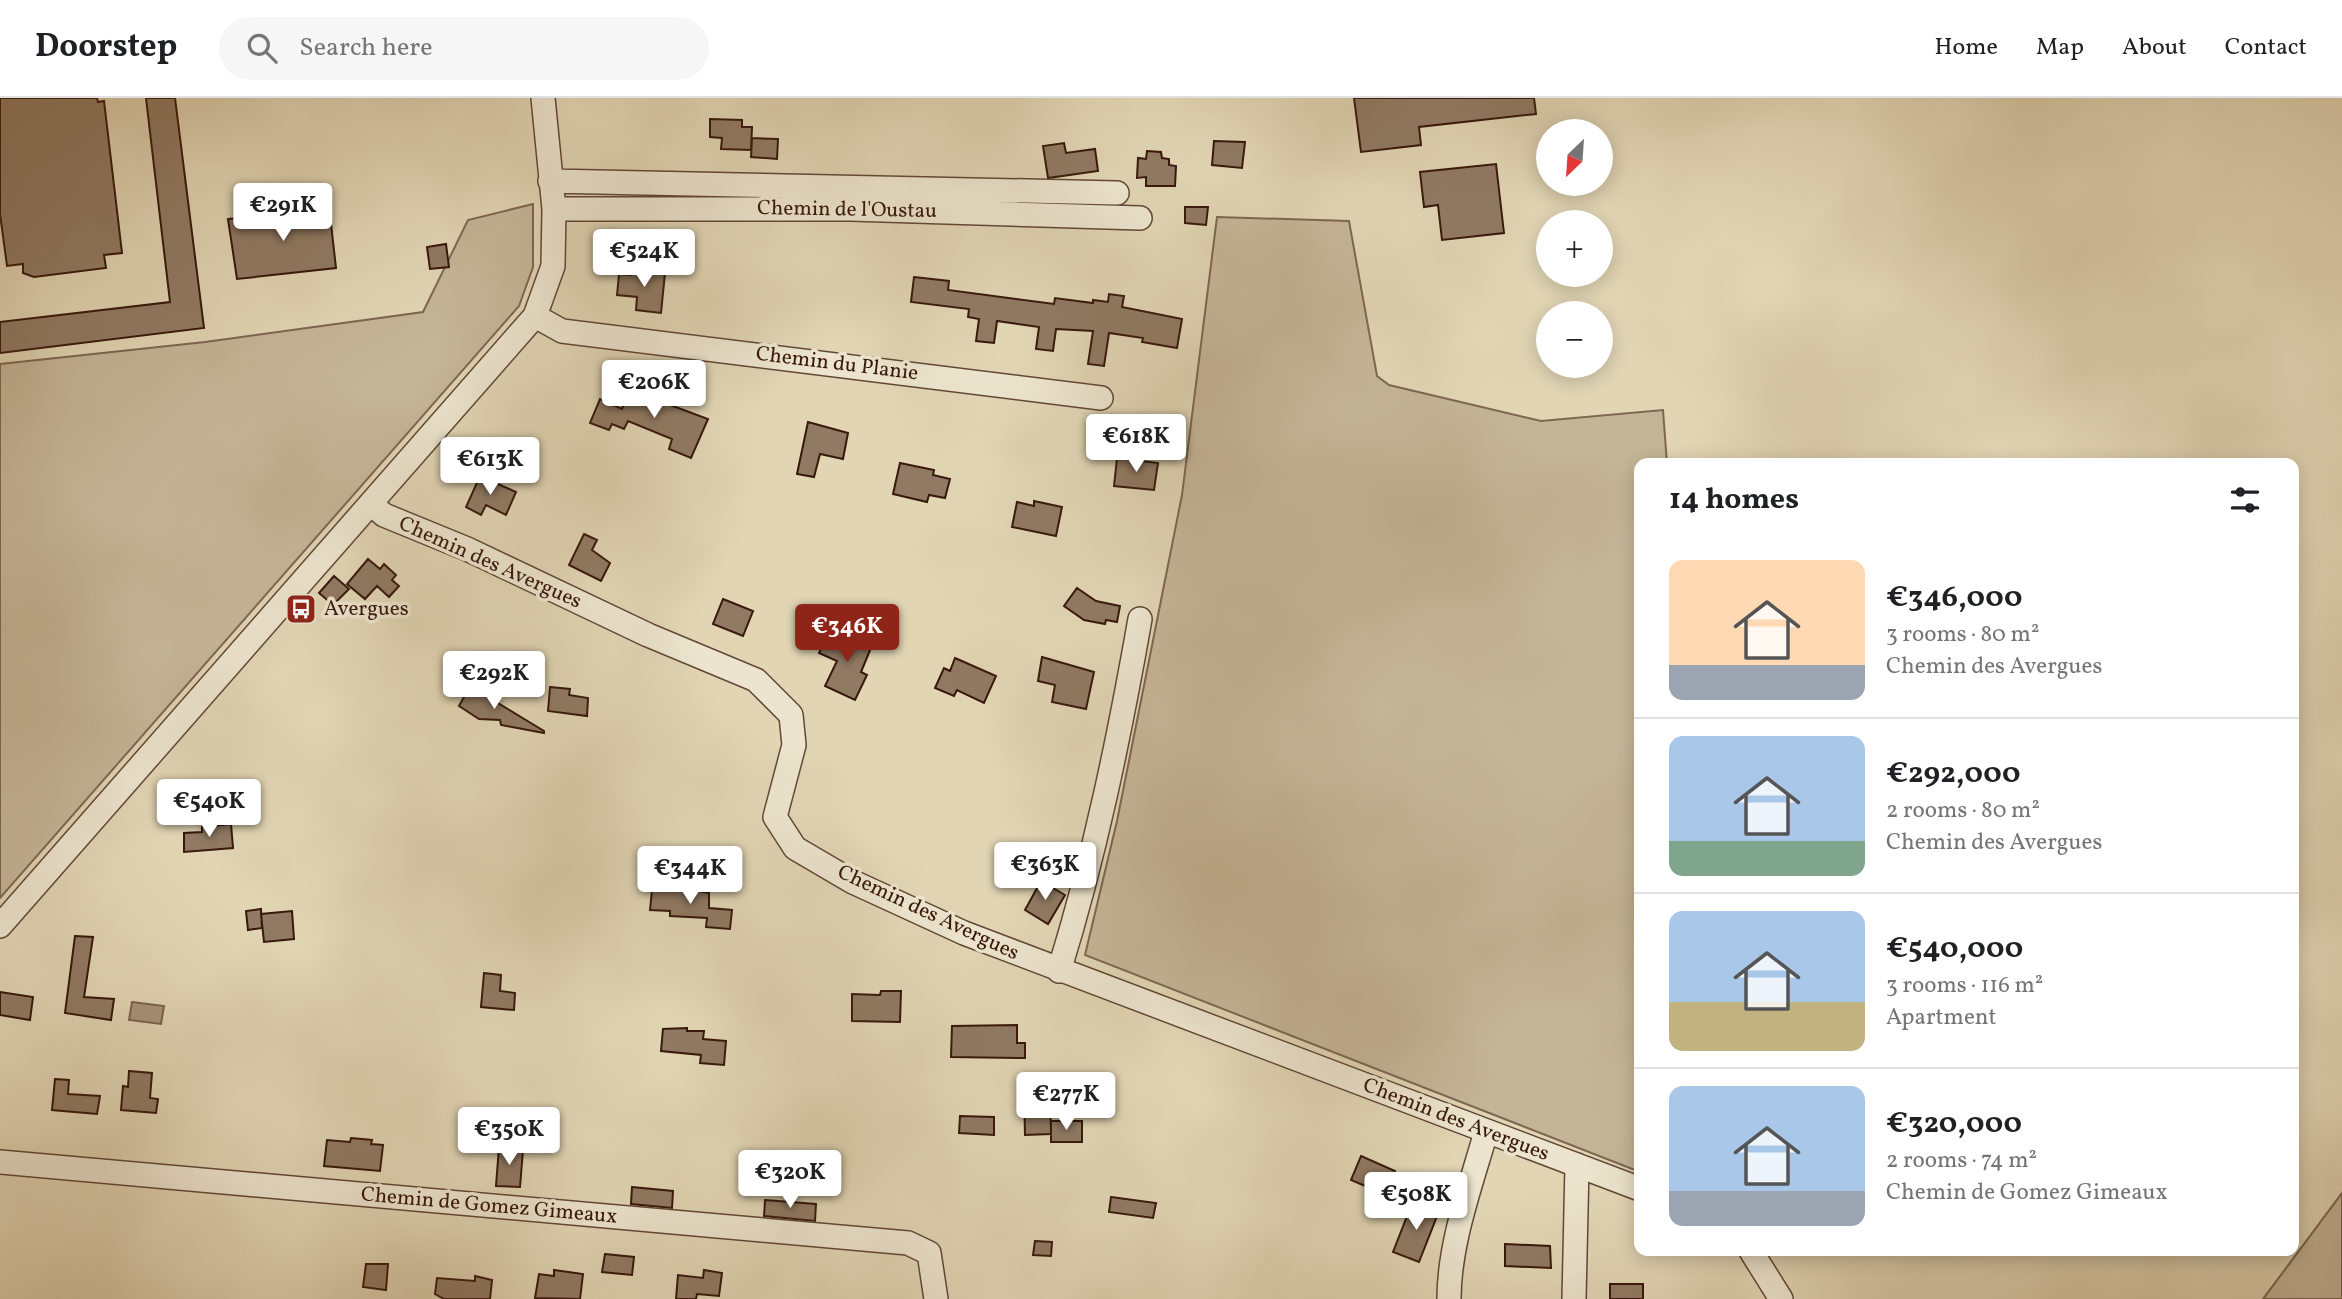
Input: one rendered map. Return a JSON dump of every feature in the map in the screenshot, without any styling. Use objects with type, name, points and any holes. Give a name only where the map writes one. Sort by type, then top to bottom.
[{"type":"street","points":[[0,926],[535,316],[553,266],[554,209],[542,98]]},
{"type":"street","points":[[550,181],[1117,193]]},
{"type":"street","name":"Chemin de l'Oustau","points":[[554,209],[851,209],[1140,218]]},
{"type":"street","name":"Chemin du Planie","points":[[535,316],[562,331],[1101,398]]},
{"type":"street","name":"Chemin des Avergues","points":[[371,505],[384,515],[467,549],[648,635],[756,680],[792,715],[794,745],[775,817],[795,848],[853,882],[964,933],[1059,971],[1634,1187]]},
{"type":"street","points":[[1059,971],[1085,887],[1118,744],[1140,619]]},
{"type":"street","points":[[1449,1299],[1449,1284],[1465,1206],[1486,1132]]},
{"type":"street","name":"Chemin de Gomez Gimeaux","points":[[0,1163],[908,1243],[929,1253],[936,1299]]},
{"type":"street","points":[[1574,1299],[1577,1166]]},
{"type":"street","points":[[1754,1256],[1781,1299]]},
{"type":"shaded area","points":[[533,204],[533,267],[519,306],[0,898],[0,364],[205,342],[423,312],[468,220]]},
{"type":"shaded area","points":[[1217,217],[1349,221],[1377,376],[1389,385],[1541,421],[1663,410],[1667,458],[1634,458],[1634,1170],[1085,955],[1117,821],[1182,495]]},
{"type":"shaded area","points":[[132,1002],[164,1006],[161,1024],[129,1020]]},
{"type":"shaded area","points":[[2342,1193],[2342,1299],[2263,1299],[2295,1256],[2299,1256],[2299,1251]]},
{"type":"building","points":[[0,98],[97,98],[98,102],[104,101],[122,253],[104,255],[106,268],[34,277],[23,273],[23,264],[7,266],[0,214]]},
{"type":"building","points":[[146,98],[175,98],[204,328],[0,353],[0,322],[170,302]]},
{"type":"building","points":[[1354,98],[1534,98],[1536,114],[1419,127],[1421,145],[1361,152]]},
{"type":"building","points":[[710,119],[742,120],[742,127],[752,127],[751,150],[721,149],[722,138],[710,137]]},
{"type":"building","points":[[752,138],[778,139],[777,159],[751,157]]},
{"type":"building","points":[[1214,141],[1245,142],[1242,168],[1212,165]]},
{"type":"building","points":[[1064,143],[1066,153],[1095,149],[1098,171],[1048,178],[1043,146]]},
{"type":"building","points":[[1147,151],[1161,152],[1162,158],[1169,159],[1169,165],[1176,166],[1175,186],[1146,186],[1146,177],[1137,178],[1138,158],[1146,159]]},
{"type":"building","points":[[1496,164],[1504,233],[1442,240],[1438,205],[1424,207],[1420,172]]},
{"type":"building","points":[[329,206],[336,268],[237,279],[228,219]]},
{"type":"building","points":[[1185,207],[1208,207],[1206,225],[1185,223]]},
{"type":"building","points":[[446,244],[449,267],[430,269],[427,247]]},
{"type":"building","points":[[633,269],[665,273],[661,313],[636,310],[637,297],[617,295],[619,274],[631,275]]},
{"type":"building","points":[[914,277],[949,281],[948,290],[1054,304],[1055,298],[1093,303],[1093,300],[1108,302],[1109,294],[1124,296],[1122,307],[1182,319],[1177,348],[1142,342],[1143,338],[1109,333],[1104,366],[1088,364],[1093,331],[1056,329],[1053,351],[1036,349],[1039,327],[997,321],[994,343],[976,341],[979,319],[968,317],[969,309],[911,302]]},
{"type":"building","points":[[630,390],[708,419],[691,458],[669,449],[672,439],[628,421],[624,429],[612,424],[609,430],[590,423],[600,399],[622,409]]},
{"type":"building","points":[[808,422],[848,433],[843,459],[820,454],[814,477],[797,474]]},
{"type":"building","points":[[1117,458],[1158,463],[1154,490],[1114,486]]},
{"type":"building","points":[[900,463],[934,470],[933,475],[950,479],[945,498],[929,495],[927,502],[893,494]]},
{"type":"building","points":[[480,476],[516,492],[506,515],[486,505],[481,515],[466,507]]},
{"type":"building","points":[[1034,501],[1062,507],[1056,536],[1012,527],[1017,502],[1034,506]]},
{"type":"building","points":[[584,534],[597,540],[592,550],[610,563],[601,581],[569,565]]},
{"type":"building","points":[[368,559],[380,569],[384,564],[396,575],[392,580],[399,586],[389,597],[377,586],[365,599],[347,584]]},
{"type":"building","points":[[334,576],[349,589],[333,605],[319,593]]},
{"type":"building","points":[[1077,588],[1096,601],[1120,606],[1117,622],[1106,620],[1105,624],[1084,620],[1064,606]]},
{"type":"building","points":[[723,599],[753,611],[743,636],[713,624]]},
{"type":"building","points":[[828,633],[850,643],[855,634],[873,643],[861,672],[867,675],[855,700],[825,686],[837,661],[819,653]]},
{"type":"building","points":[[1042,657],[1094,672],[1086,709],[1052,702],[1055,685],[1038,681]]},
{"type":"building","points":[[955,658],[996,676],[984,703],[957,690],[954,696],[935,688],[944,668],[950,671]]},
{"type":"building","points":[[470,686],[544,733],[501,725],[500,720],[479,719],[459,706]]},
{"type":"building","points":[[550,687],[570,689],[569,695],[588,698],[587,716],[548,711]]},
{"type":"building","points":[[231,824],[233,848],[184,852],[184,833],[202,832],[202,827]]},
{"type":"building","points":[[1041,881],[1065,895],[1048,924],[1025,910]]},
{"type":"building","points":[[671,886],[709,893],[709,908],[732,910],[730,929],[706,927],[707,918],[670,916],[670,911],[650,910],[652,890],[671,891]]},
{"type":"building","points":[[261,909],[262,928],[248,930],[246,911]]},
{"type":"building","points":[[292,911],[294,939],[264,942],[261,914]]},
{"type":"building","points":[[75,936],[93,937],[84,997],[114,999],[111,1020],[65,1013]]},
{"type":"building","points":[[484,973],[501,975],[500,991],[515,993],[514,1010],[481,1007]]},
{"type":"building","points":[[881,991],[901,991],[900,1022],[852,1021],[852,994],[880,995]]},
{"type":"building","points":[[0,992],[33,997],[30,1020],[0,1015]]},
{"type":"building","points":[[1017,1025],[1017,1043],[1025,1043],[1025,1058],[951,1057],[952,1026]]},
{"type":"building","points":[[687,1028],[687,1031],[704,1031],[703,1039],[726,1041],[724,1065],[700,1063],[701,1055],[661,1051],[663,1029]]},
{"type":"building","points":[[129,1071],[152,1073],[150,1098],[158,1099],[156,1113],[121,1110],[123,1086],[128,1087]]},
{"type":"building","points":[[55,1079],[69,1080],[68,1094],[100,1096],[97,1114],[52,1110]]},
{"type":"building","points":[[1050,1087],[1051,1134],[1025,1135],[1024,1088]]},
{"type":"building","points":[[960,1116],[994,1117],[994,1135],[959,1133]]},
{"type":"building","points":[[1051,1121],[1082,1121],[1082,1142],[1051,1142]]},
{"type":"building","points":[[351,1138],[372,1140],[371,1144],[383,1145],[380,1171],[324,1166],[327,1140],[350,1142]]},
{"type":"building","points":[[499,1147],[523,1150],[520,1187],[496,1186]]},
{"type":"building","points":[[1361,1156],[1395,1171],[1381,1204],[1366,1198],[1370,1188],[1351,1180]]},
{"type":"building","points":[[632,1187],[673,1191],[672,1208],[631,1204]]},
{"type":"building","points":[[1111,1197],[1156,1203],[1153,1218],[1109,1212]]},
{"type":"building","points":[[765,1200],[816,1204],[815,1221],[764,1216]]},
{"type":"building","points":[[1413,1201],[1439,1211],[1419,1262],[1393,1252]]},
{"type":"building","points":[[1035,1241],[1052,1242],[1051,1256],[1033,1255]]},
{"type":"building","points":[[1505,1244],[1550,1246],[1551,1268],[1505,1266]]},
{"type":"building","points":[[605,1254],[634,1257],[632,1275],[602,1272]]},
{"type":"building","points":[[366,1264],[388,1264],[386,1290],[363,1287]]},
{"type":"building","points":[[554,1270],[583,1274],[580,1299],[535,1298],[539,1274],[554,1276]]},
{"type":"building","points":[[704,1270],[722,1273],[719,1296],[697,1294],[696,1299],[676,1299],[678,1275],[703,1278]]},
{"type":"building","points":[[475,1276],[492,1280],[490,1299],[444,1299],[435,1294],[437,1278],[475,1281]]},
{"type":"building","points":[[1610,1284],[1643,1284],[1643,1299],[1610,1299]]},
{"type":"place","name":"Avergues","points":[[301,609]]}]
